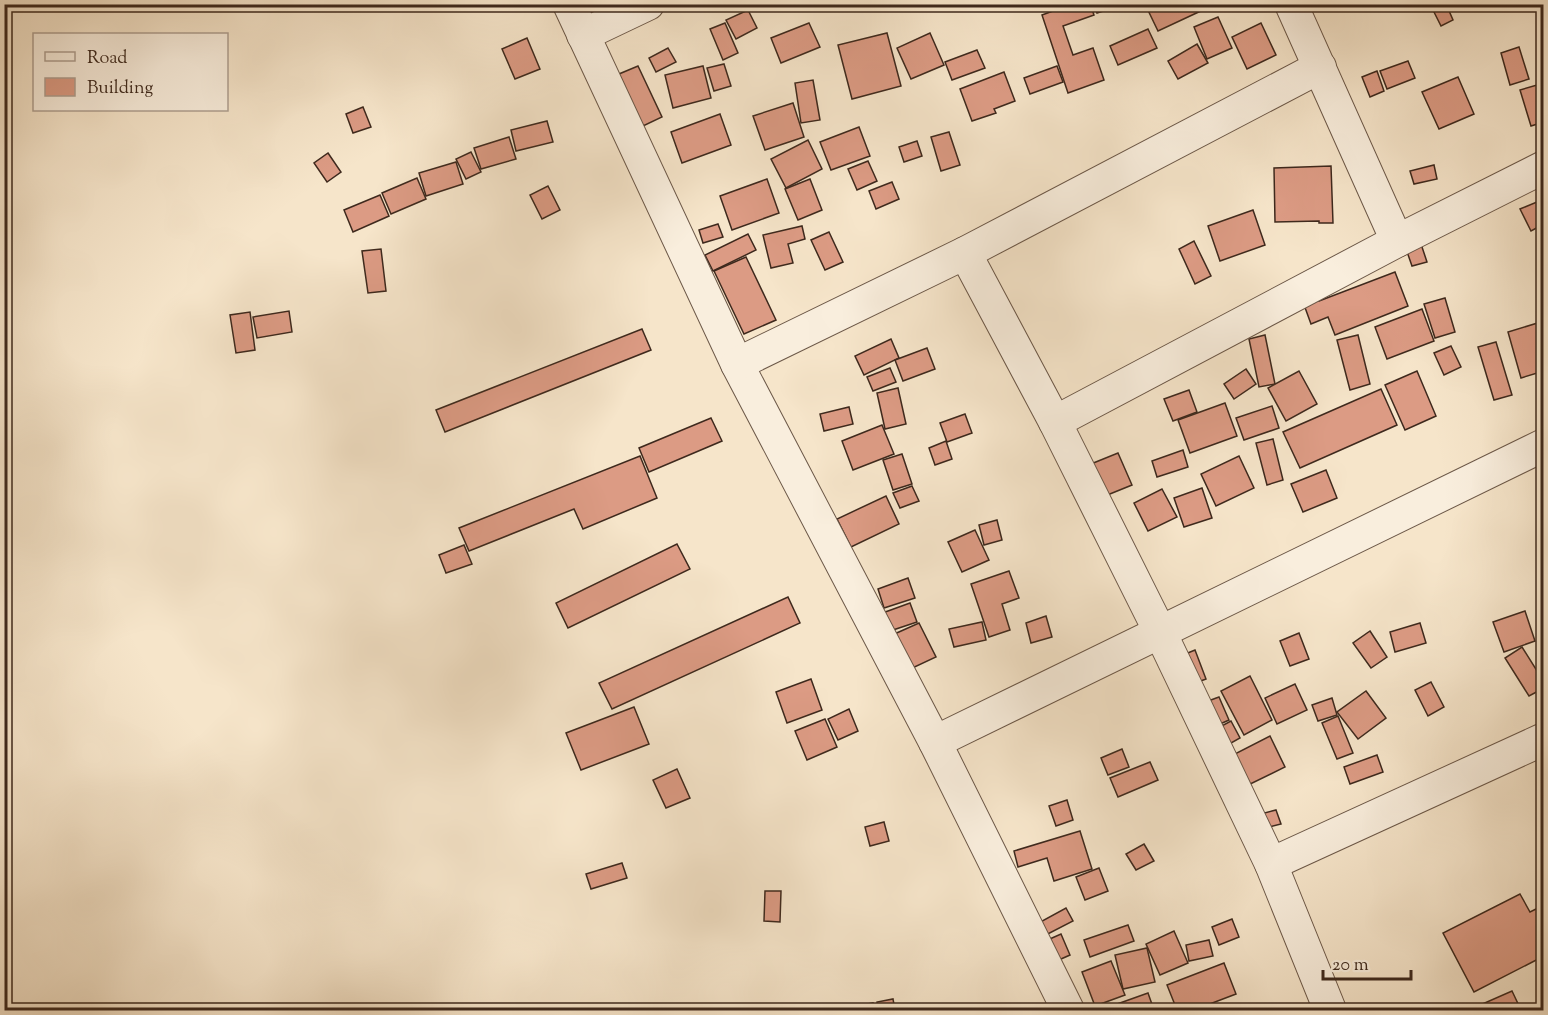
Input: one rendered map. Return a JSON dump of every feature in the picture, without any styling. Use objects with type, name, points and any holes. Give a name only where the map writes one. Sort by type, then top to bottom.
[{"type":"street","points":[[569,4],[737,363],[935,742],[1068,1011]]},
{"type":"street","points":[[583,35],[648,4]]},
{"type":"street","points":[[1291,4],[1397,241]]},
{"type":"street","points":[[737,363],[965,253],[1320,68]]},
{"type":"street","points":[[1055,422],[1397,241],[1544,167]]},
{"type":"street","points":[[965,253],[1055,422],[1160,632],[1271,864],[1330,1011]]},
{"type":"street","points":[[935,742],[1544,445]]},
{"type":"street","points":[[1271,864],[1544,739]]},
{"type":"building","points":[[1072,4],[1090,4],[1094,15],[1063,26],[1073,55],[1093,48],[1104,80],[1068,93],[1042,15]]},
{"type":"building","points":[[1094,4],[1125,4],[1097,13]]},
{"type":"building","points":[[1145,4],[1203,4],[1205,9],[1158,31]]},
{"type":"building","points":[[1430,4],[1446,4],[1453,20],[1441,26]]},
{"type":"building","points":[[748,10],[757,28],[736,39],[726,20]]},
{"type":"building","points":[[1218,17],[1232,48],[1207,59],[1194,27]]},
{"type":"building","points":[[725,23],[738,53],[723,60],[710,29]]},
{"type":"building","points":[[809,23],[820,47],[781,63],[771,38]]},
{"type":"building","points":[[1261,23],[1276,55],[1247,69],[1232,37]]},
{"type":"building","points":[[1148,29],[1157,48],[1118,65],[1110,46]]},
{"type":"building","points":[[887,33],[901,86],[852,99],[838,45]]},
{"type":"building","points":[[930,33],[944,65],[911,79],[897,48]]},
{"type":"building","points":[[527,38],[540,69],[515,79],[502,49]]},
{"type":"building","points":[[1197,44],[1208,63],[1178,79],[1168,61]]},
{"type":"building","points":[[1519,47],[1529,79],[1510,85],[1501,53]]},
{"type":"building","points":[[668,48],[676,62],[656,72],[649,58]]},
{"type":"building","points":[[977,50],[985,68],[952,80],[945,62]]},
{"type":"building","points":[[1408,61],[1415,78],[1387,89],[1380,71]]},
{"type":"building","points":[[724,64],[731,86],[714,91],[707,68]]},
{"type":"building","points":[[638,66],[662,117],[643,126],[619,74]]},
{"type":"building","points":[[703,66],[711,98],[673,108],[665,75]]},
{"type":"building","points":[[1057,66],[1063,82],[1030,94],[1024,78]]},
{"type":"building","points":[[1377,71],[1384,91],[1370,97],[1362,77]]},
{"type":"building","points":[[1004,72],[1015,101],[994,109],[996,113],[972,121],[960,89]]},
{"type":"building","points":[[1458,77],[1474,114],[1439,129],[1422,92]]},
{"type":"building","points":[[813,80],[820,120],[801,123],[795,83]]},
{"type":"building","points":[[1544,83],[1544,122],[1531,126],[1520,90]]},
{"type":"building","points":[[793,103],[804,137],[765,150],[753,116]]},
{"type":"building","points":[[363,107],[371,127],[353,133],[346,114]]},
{"type":"building","points":[[720,114],[731,145],[682,163],[671,132]]},
{"type":"building","points":[[547,121],[553,142],[516,151],[511,130]]},
{"type":"building","points":[[859,127],[870,156],[831,170],[820,142]]},
{"type":"building","points":[[949,132],[960,165],[941,171],[931,137]]},
{"type":"building","points":[[509,137],[516,159],[481,169],[474,148]]},
{"type":"building","points":[[808,140],[822,169],[786,188],[771,159]]},
{"type":"building","points":[[917,141],[922,156],[904,162],[899,147]]},
{"type":"building","points":[[471,152],[481,172],[466,179],[456,159]]},
{"type":"building","points":[[328,153],[341,172],[327,182],[314,163]]},
{"type":"building","points":[[868,161],[877,181],[857,190],[848,169]]},
{"type":"building","points":[[456,162],[463,184],[426,196],[419,173]]},
{"type":"building","points":[[1434,165],[1437,179],[1414,184],[1410,171]]},
{"type":"building","points":[[1331,166],[1333,223],[1275,222],[1274,168]]},
{"type":"building","points":[[417,178],[426,199],[391,214],[382,193]]},
{"type":"building","points":[[767,179],[779,213],[732,230],[720,196]]},
{"type":"building","points":[[810,179],[822,210],[798,220],[785,189]]},
{"type":"building","points":[[892,182],[899,199],[876,209],[869,191]]},
{"type":"building","points":[[548,186],[560,210],[542,219],[530,195]]},
{"type":"building","points":[[380,195],[389,216],[353,232],[344,210]]},
{"type":"building","points":[[1544,199],[1544,224],[1531,231],[1520,209]]},
{"type":"building","points":[[1253,210],[1265,245],[1220,261],[1208,226]]},
{"type":"building","points":[[718,224],[723,237],[703,243],[699,230]]},
{"type":"building","points":[[802,226],[805,239],[788,244],[793,263],[771,268],[763,235]]},
{"type":"building","points":[[829,232],[843,262],[825,270],[811,240]]},
{"type":"building","points":[[748,234],[756,250],[713,271],[705,255]]},
{"type":"building","points":[[1194,241],[1211,276],[1195,284],[1179,249]]},
{"type":"building","points":[[1420,241],[1427,262],[1412,266],[1405,246]]},
{"type":"building","points":[[381,249],[386,291],[368,293],[362,251]]},
{"type":"building","points":[[746,257],[776,320],[744,334],[714,271]]},
{"type":"building","points":[[1395,272],[1408,306],[1335,335],[1328,317],[1311,324],[1299,291],[1313,286],[1319,301]]},
{"type":"building","points":[[1445,298],[1455,332],[1435,338],[1424,304]]},
{"type":"building","points":[[1422,309],[1434,341],[1387,359],[1375,327]]},
{"type":"building","points":[[289,311],[292,332],[257,338],[253,317]]},
{"type":"building","points":[[250,312],[255,350],[236,353],[230,315]]},
{"type":"building","points":[[1544,321],[1544,371],[1521,378],[1508,332]]},
{"type":"building","points":[[642,329],[651,350],[445,432],[436,410]]},
{"type":"building","points":[[1265,335],[1275,384],[1259,387],[1249,339]]},
{"type":"building","points":[[1358,335],[1370,384],[1350,390],[1337,340]]},
{"type":"building","points":[[891,339],[899,358],[864,375],[855,356]]},
{"type":"building","points":[[1496,342],[1512,395],[1494,400],[1478,347]]},
{"type":"building","points":[[1451,346],[1461,367],[1444,375],[1434,353]]},
{"type":"building","points":[[927,348],[935,369],[903,381],[895,360]]},
{"type":"building","points":[[890,368],[896,382],[873,391],[867,377]]},
{"type":"building","points":[[1246,369],[1256,384],[1234,399],[1224,384]]},
{"type":"building","points":[[1299,371],[1317,404],[1286,421],[1268,388]]},
{"type":"building","points":[[1417,371],[1436,416],[1405,430],[1385,385]]},
{"type":"building","points":[[898,388],[906,424],[885,429],[877,393]]},
{"type":"building","points":[[1381,389],[1397,425],[1300,468],[1283,432]]},
{"type":"building","points":[[1189,390],[1197,412],[1173,421],[1164,399]]},
{"type":"building","points":[[1225,403],[1237,436],[1190,453],[1178,420]]},
{"type":"building","points":[[1272,406],[1279,428],[1244,440],[1236,418]]},
{"type":"building","points":[[849,407],[853,424],[824,431],[820,414]]},
{"type":"building","points":[[965,414],[972,433],[947,442],[940,423]]},
{"type":"building","points":[[711,418],[722,441],[649,472],[639,448]]},
{"type":"building","points":[[882,425],[894,454],[853,470],[842,441]]},
{"type":"building","points":[[1273,439],[1283,480],[1267,485],[1256,443]]},
{"type":"building","points":[[946,441],[952,459],[935,465],[929,448]]},
{"type":"building","points":[[1183,450],[1188,467],[1157,477],[1152,461]]},
{"type":"building","points":[[1118,453],[1132,485],[1100,498],[1086,466]]},
{"type":"building","points":[[902,454],[912,484],[893,490],[883,460]]},
{"type":"building","points":[[640,456],[657,498],[583,529],[574,509],[469,551],[459,528]]},
{"type":"building","points":[[1239,456],[1254,488],[1216,506],[1201,474]]},
{"type":"building","points":[[1326,470],[1337,498],[1303,512],[1291,484]]},
{"type":"building","points":[[912,486],[919,501],[900,508],[893,493]]},
{"type":"building","points":[[1202,488],[1212,518],[1184,527],[1174,498]]},
{"type":"building","points":[[1162,489],[1177,517],[1148,531],[1134,503]]},
{"type":"building","points":[[886,496],[899,524],[851,547],[837,519]]},
{"type":"building","points":[[997,520],[1002,540],[984,545],[979,525]]},
{"type":"building","points":[[975,530],[989,560],[962,572],[948,542]]},
{"type":"building","points":[[677,544],[690,569],[568,628],[556,603]]},
{"type":"building","points":[[464,545],[472,564],[446,573],[439,555]]},
{"type":"building","points":[[1009,571],[1019,598],[1002,604],[1010,630],[989,637],[971,584]]},
{"type":"building","points":[[908,578],[915,598],[884,608],[878,589]]},
{"type":"building","points":[[788,597],[800,623],[612,709],[599,683]]},
{"type":"building","points":[[910,603],[917,622],[884,633],[877,615]]},
{"type":"building","points":[[1525,611],[1535,641],[1504,652],[1493,622]]},
{"type":"building","points":[[1046,616],[1052,637],[1031,643],[1026,623]]},
{"type":"building","points":[[982,622],[986,640],[954,647],[949,629]]},
{"type":"building","points":[[919,623],[936,657],[906,671],[890,636]]},
{"type":"building","points":[[1420,623],[1426,643],[1395,652],[1390,632]]},
{"type":"building","points":[[1370,631],[1387,657],[1371,668],[1353,643]]},
{"type":"building","points":[[1299,633],[1309,659],[1290,666],[1280,641]]},
{"type":"building","points":[[1522,647],[1544,682],[1544,688],[1529,696],[1505,658]]},
{"type":"building","points":[[1195,650],[1206,679],[1190,685],[1178,657]]},
{"type":"building","points":[[1250,676],[1272,720],[1244,735],[1221,691]]},
{"type":"building","points":[[811,679],[822,710],[787,723],[776,692]]},
{"type":"building","points":[[1431,682],[1444,707],[1428,716],[1415,690]]},
{"type":"building","points":[[1295,684],[1307,710],[1277,724],[1265,698]]},
{"type":"building","points":[[1366,691],[1386,718],[1358,739],[1337,712]]},
{"type":"building","points":[[1219,697],[1229,720],[1211,728],[1200,704]]},
{"type":"building","points":[[1332,698],[1337,715],[1318,721],[1312,705]]},
{"type":"building","points":[[634,707],[649,744],[581,770],[566,733]]},
{"type":"building","points":[[849,709],[858,731],[838,740],[828,719]]},
{"type":"building","points":[[1338,716],[1353,753],[1337,759],[1322,723]]},
{"type":"building","points":[[825,719],[837,747],[807,760],[795,731]]},
{"type":"building","points":[[1231,721],[1240,738],[1224,747],[1214,730]]},
{"type":"building","points":[[1270,736],[1285,767],[1240,789],[1225,759]]},
{"type":"building","points":[[1122,749],[1129,767],[1108,775],[1101,758]]},
{"type":"building","points":[[1377,755],[1383,772],[1350,784],[1344,767]]},
{"type":"building","points":[[1150,762],[1158,780],[1118,797],[1110,778]]},
{"type":"building","points":[[677,769],[690,798],[666,808],[653,780]]},
{"type":"building","points":[[1067,800],[1073,820],[1056,826],[1049,806]]},
{"type":"building","points":[[1276,810],[1281,824],[1261,829],[1257,815]]},
{"type":"building","points":[[884,822],[889,841],[870,846],[865,827]]},
{"type":"building","points":[[1080,831],[1092,869],[1054,881],[1047,858],[1018,867],[1014,851]]},
{"type":"building","points":[[1144,844],[1154,861],[1136,870],[1126,854]]},
{"type":"building","points":[[622,863],[627,878],[591,889],[586,874]]},
{"type":"building","points":[[1099,868],[1108,891],[1085,900],[1076,877]]},
{"type":"building","points":[[765,891],[781,891],[780,922],[764,921]]},
{"type":"building","points":[[1520,894],[1530,912],[1538,908],[1544,918],[1544,956],[1474,992],[1443,933]]},
{"type":"building","points":[[1066,908],[1073,921],[1040,938],[1033,926]]},
{"type":"building","points":[[1232,919],[1239,937],[1219,945],[1212,927]]},
{"type":"building","points":[[1128,925],[1134,941],[1090,957],[1084,940]]},
{"type":"building","points":[[1174,931],[1188,963],[1160,975],[1146,944]]},
{"type":"building","points":[[1061,934],[1070,955],[1052,963],[1043,942]]},
{"type":"building","points":[[1209,940],[1213,956],[1189,961],[1186,945]]},
{"type":"building","points":[[1147,948],[1155,982],[1123,989],[1115,955]]},
{"type":"building","points":[[1111,961],[1125,995],[1095,1006],[1082,972]]},
{"type":"building","points":[[1224,963],[1236,994],[1194,1010],[1177,1010],[1167,985]]},
{"type":"building","points":[[1512,991],[1521,1010],[1471,1010],[1471,1009]]},
{"type":"building","points":[[1148,993],[1154,1010],[1107,1010],[1106,1008]]},
{"type":"building","points":[[893,999],[895,1010],[878,1010],[877,1002]]},
{"type":"building","points":[[873,1003],[874,1010],[837,1010]]}]
